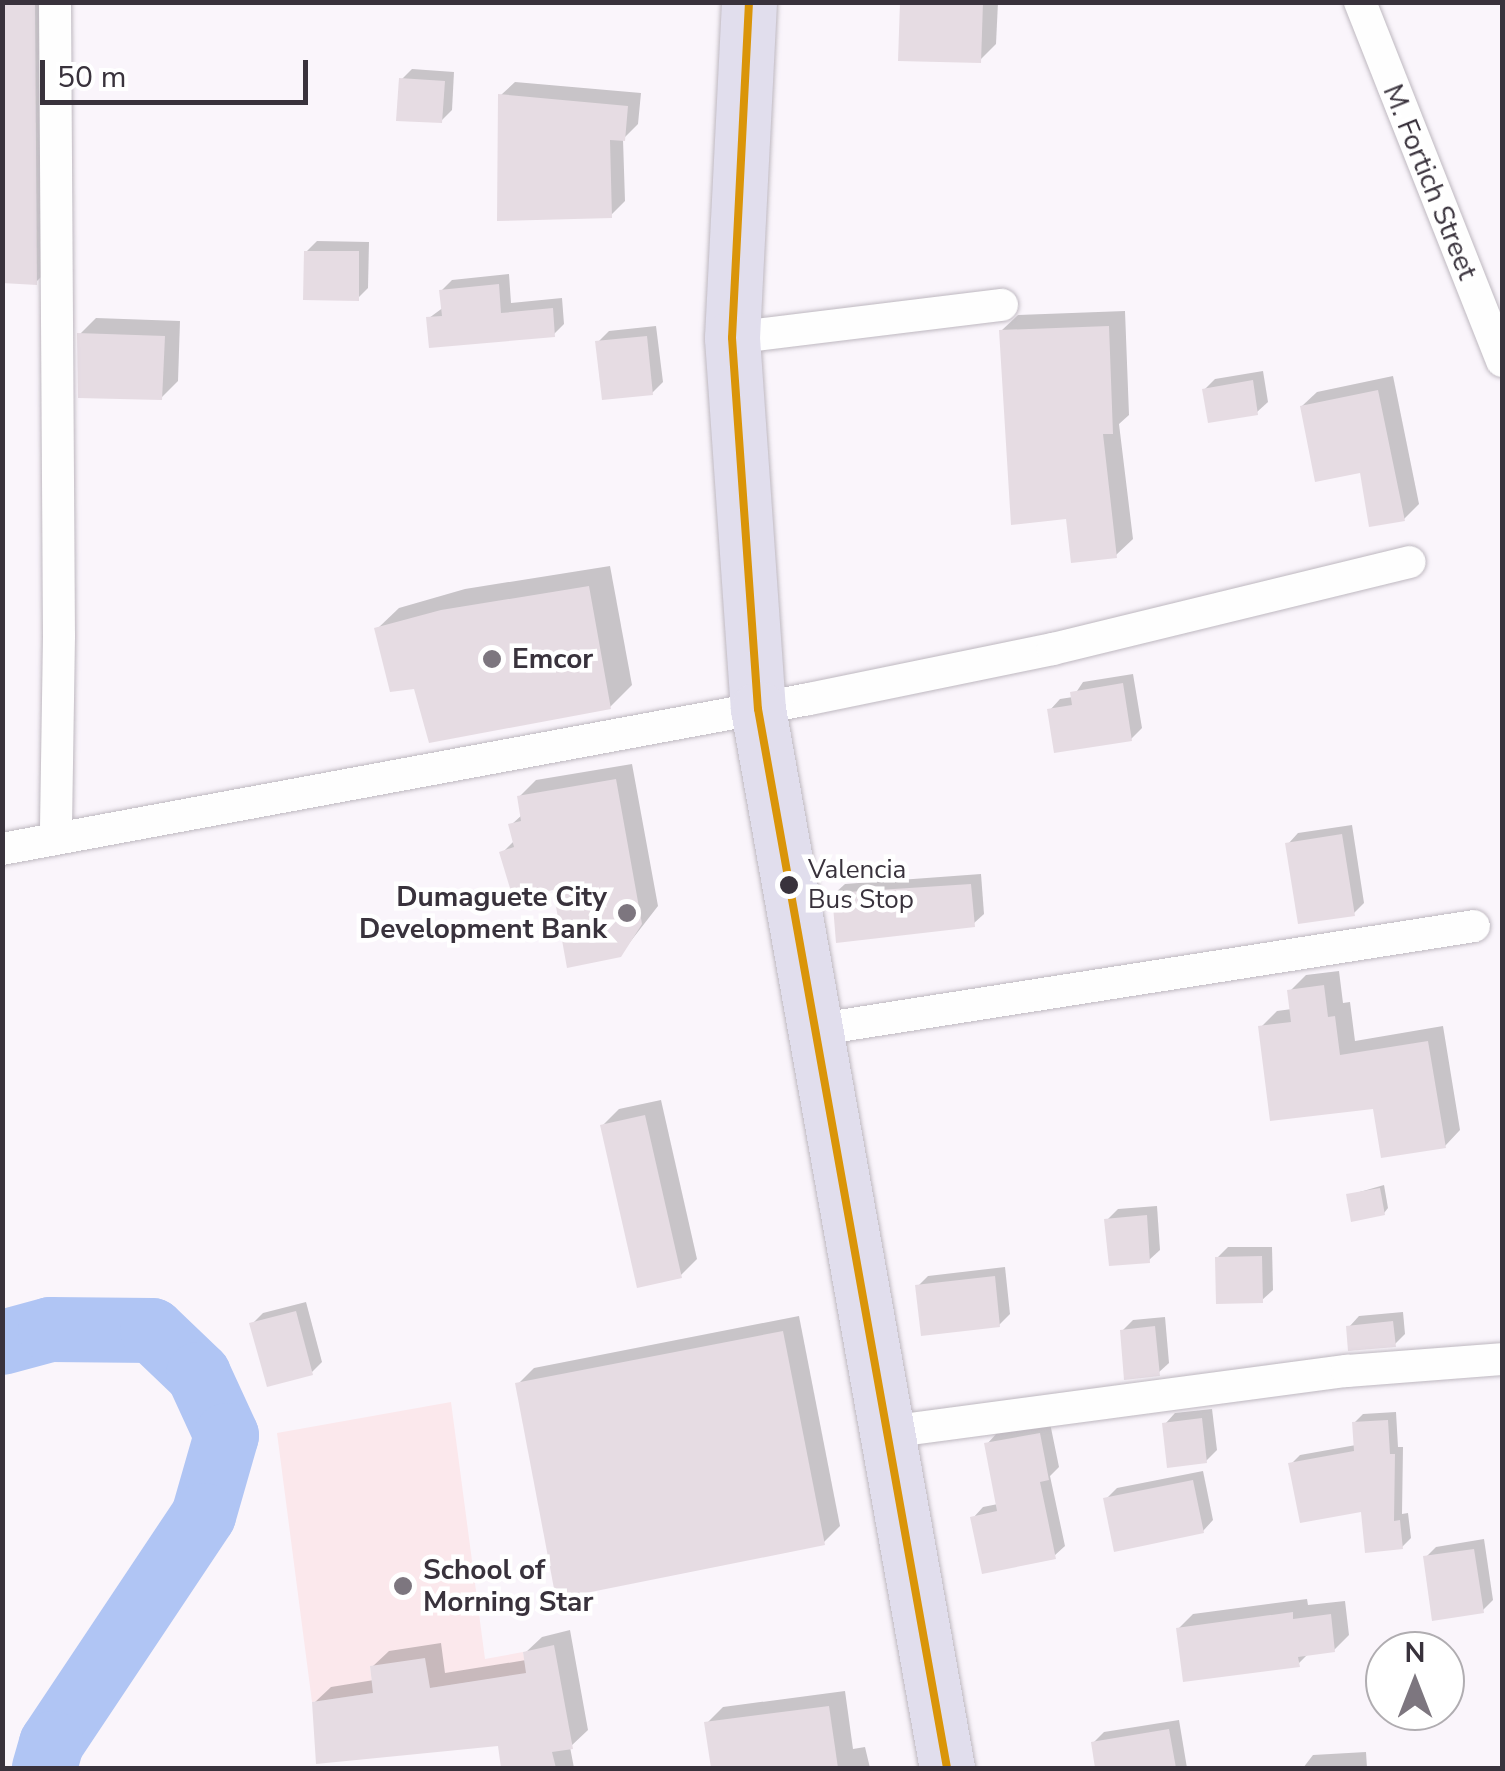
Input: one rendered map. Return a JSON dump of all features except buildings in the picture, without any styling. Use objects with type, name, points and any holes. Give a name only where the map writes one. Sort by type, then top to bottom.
[{"type":"highway","points":[[749,2],[732,338],[758,709],[947,1768]]},
{"type":"street","points":[[55,2],[60,636],[56,838]]},
{"type":"street","name":"M. Fortich Street","points":[[1360,2],[1502,361]]},
{"type":"street","points":[[732,338],[1002,306]]},
{"type":"street","points":[[2,848],[758,709],[1053,648],[1410,562]]},
{"type":"street","points":[[814,1030],[1474,926]]},
{"type":"street","points":[[888,1432],[1347,1371],[1502,1359]]},
{"type":"shaded area","points":[[451,1402],[485,1659],[523,1652],[540,1753],[491,1679],[430,1688],[370,1666],[373,1693],[312,1702],[277,1433]]},
{"type":"waterway","points":[[2,1342],[50,1329],[152,1330],[198,1374],[226,1435],[203,1515],[51,1743],[44,1768]]},
{"type":"transit line","points":[[749,2],[732,338],[758,709],[947,1768]]},
{"type":"place","name":"Emcor","points":[[492,659]]},
{"type":"place","name":"Valencia Bus Stop","points":[[789,885]]},
{"type":"place","name":"Dumaguete City Development Bank","points":[[627,913]]},
{"type":"place","name":"School of Morning Star","points":[[403,1586]]}]
